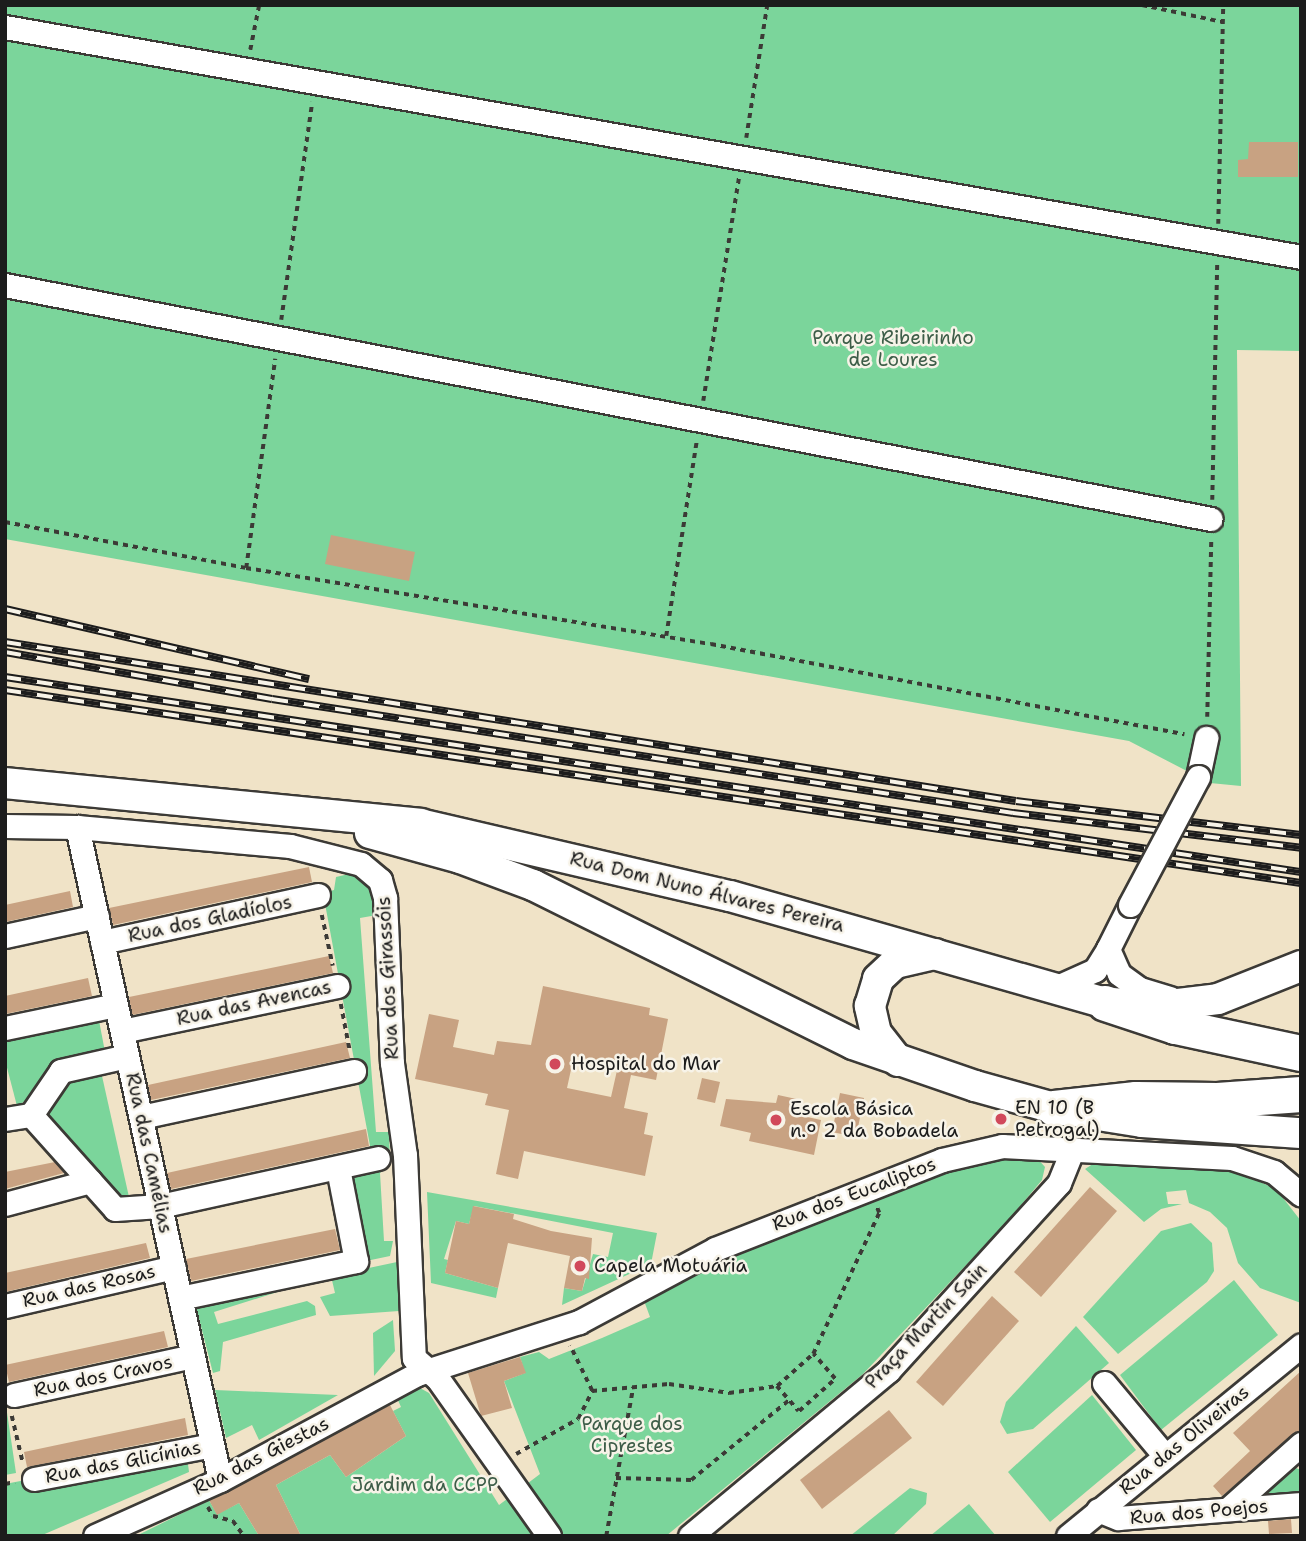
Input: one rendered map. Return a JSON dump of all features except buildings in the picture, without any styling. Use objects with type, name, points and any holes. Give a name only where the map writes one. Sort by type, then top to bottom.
[{"type":"highway","points":[[1105,1003],[1175,1026],[1301,1053]]},
{"type":"highway","points":[[1054,1108],[1136,1099],[1217,1100],[1301,1094]]},
{"type":"main road","name":"Rua Dom Nuno Álvares Pereira","points":[[5,783],[420,824],[569,856],[946,954],[1105,1003],[1194,1003],[1218,999],[1301,966]]},
{"type":"main road","name":"Rua Dom Nuno Álvares Pereira","points":[[302,813],[460,858],[533,885],[853,1044],[898,1061],[1054,1108],[1142,1122],[1301,1133]]},
{"type":"main road","points":[[898,1061],[876,1033],[870,1006],[877,979],[895,963],[919,954],[946,954]]},
{"type":"street","points":[[5,27],[1301,257]]},
{"type":"street","points":[[5,285],[1212,519]]},
{"type":"street","points":[[1055,988],[1095,970],[1108,949],[1198,777],[1206,738]]},
{"type":"street","name":"Rua dos Girassóis","points":[[5,826],[77,827],[309,849],[361,864],[380,880],[385,898],[392,1063],[405,1155],[414,1357],[424,1371]]},
{"type":"street","name":"Rua das Camélias","points":[[77,827],[220,1480]]},
{"type":"street","name":"Rua dos Gladíolos","points":[[102,942],[318,895]]},
{"type":"street","points":[[5,936],[97,916]]},
{"type":"street","points":[[1108,949],[1119,974],[1140,989],[1194,1003]]},
{"type":"street","name":"Rua das Avencas","points":[[122,1031],[337,986]]},
{"type":"street","points":[[5,1028],[116,1004]]},
{"type":"street","points":[[5,1119],[31,1115],[61,1071],[127,1056]]},
{"type":"street","points":[[141,1116],[354,1071]]},
{"type":"street","points":[[31,1115],[115,1209],[160,1206],[379,1158]]},
{"type":"street","name":"Rua dos Eucaliptos","points":[[424,1371],[562,1328],[715,1249],[868,1188],[989,1147],[1232,1158],[1274,1172],[1301,1195]]},
{"type":"street","name":"Praça Martin Sain","points":[[690,1536],[888,1371],[1059,1183],[1073,1149]]},
{"type":"street","points":[[180,1298],[356,1261],[338,1168]]},
{"type":"street","points":[[5,1204],[90,1181]]},
{"type":"street","name":"Rua das Rosas","points":[[5,1306],[174,1267]]},
{"type":"street","name":"Rua das Oliveiras","points":[[1068,1536],[1301,1345]]},
{"type":"street","name":"Rua dos Cravos","points":[[13,1404],[193,1356]]},
{"type":"street","points":[[424,1371],[438,1379],[549,1536]]},
{"type":"street","name":"Rua das Giestas","points":[[95,1536],[220,1480],[424,1371]]},
{"type":"street","points":[[1104,1383],[1164,1456]]},
{"type":"street","points":[[1228,1509],[1301,1444]]},
{"type":"street","name":"Rua das Glicínias","points":[[29,1472],[212,1445]]},
{"type":"street","name":"Rua dos Poejos","points":[[1098,1510],[1118,1518],[1301,1504]]},
{"type":"path","points":[[247,69],[259,5]]},
{"type":"path","points":[[666,636],[767,5]]},
{"type":"path","points":[[1142,5],[1223,22]]},
{"type":"path","points":[[5,522],[246,568],[666,636],[1206,738],[1223,5]]},
{"type":"path","points":[[592,1391],[669,1384],[729,1393],[777,1386],[813,1354],[879,1213],[868,1188]]},
{"type":"path","points":[[562,1328],[592,1391]]},
{"type":"path","points":[[777,1386],[799,1411],[835,1379],[813,1354]]},
{"type":"path","points":[[606,1536],[634,1387]]},
{"type":"path","points":[[498,1464],[579,1419],[592,1391]]},
{"type":"path","points":[[616,1478],[691,1480],[789,1400]]},
{"type":"path","points":[[13,1404],[29,1472]]},
{"type":"path","points":[[213,1516],[233,1521],[244,1536]]},
{"type":"green space","name":"Parque Ribeirinho de Loures","points":[[5,5],[1301,5],[1301,351],[1237,350],[1241,786],[1210,783],[1129,741],[5,539]]},
{"type":"green space","points":[[349,874],[363,879],[374,891],[377,915],[360,918],[376,1132],[389,1132],[390,1165],[380,1173],[384,1241],[393,1241],[390,1256],[366,1261],[347,1163],[371,1151],[323,893],[334,890],[336,877]]},
{"type":"green space","points":[[98,1015],[105,1052],[17,1106],[5,1060],[5,1032]]},
{"type":"green space","points":[[100,1067],[131,1206],[117,1206],[35,1114],[62,1075]]},
{"type":"green space","name":"Parque dos Ciprestes","points":[[1004,1154],[1036,1157],[1045,1167],[1042,1180],[1005,1224],[863,1374],[666,1536],[301,1536],[276,1485],[330,1455],[346,1477],[406,1436],[393,1411],[401,1407],[397,1398],[420,1388],[429,1393],[499,1505],[540,1474],[504,1381],[525,1373],[520,1357],[539,1352],[549,1359],[602,1338],[650,1317],[643,1298],[717,1259],[918,1179]]},
{"type":"green space","points":[[1096,1162],[1233,1170],[1276,1189],[1301,1221],[1301,1303],[1260,1288],[1238,1263],[1227,1228],[1210,1212],[1189,1203],[1186,1190],[1166,1192],[1168,1204],[1182,1204],[1161,1209],[1144,1222],[1085,1169]]},
{"type":"green space","points":[[427,1192],[657,1233],[651,1264],[562,1305],[564,1288],[582,1291],[593,1254],[608,1257],[613,1233],[474,1206],[469,1224],[456,1221],[444,1259],[448,1260],[445,1273],[498,1288],[496,1298],[431,1283]]},
{"type":"green space","points":[[1191,1223],[1212,1243],[1214,1271],[1207,1282],[1118,1354],[1083,1317],[1161,1231]]},
{"type":"green space","points":[[397,1262],[399,1311],[330,1316],[320,1297],[335,1293],[331,1276]]},
{"type":"green space","points":[[1234,1280],[1278,1335],[1161,1430],[1120,1375]]},
{"type":"green space","points":[[287,1289],[214,1312],[218,1324],[307,1301],[315,1306],[316,1315],[223,1342],[220,1371],[213,1373],[196,1307]]},
{"type":"green space","points":[[393,1320],[395,1351],[374,1376],[373,1333]]},
{"type":"green space","points":[[1076,1326],[1109,1363],[1033,1429],[1007,1434],[1000,1422],[1006,1402]]},
{"type":"green space","points":[[215,1390],[338,1395],[259,1440],[252,1425],[226,1438]]},
{"type":"green space","points":[[1092,1395],[1136,1450],[1050,1522],[1008,1472]]},
{"type":"green space","points":[[5,1399],[16,1473],[5,1475]]},
{"type":"green space","points":[[186,1449],[189,1472],[40,1536],[5,1536],[5,1484]]},
{"type":"green space","points":[[1291,1466],[1301,1470],[1301,1497],[1261,1499]]},
{"type":"green space","points":[[910,1488],[927,1493],[926,1504],[892,1536],[850,1536]]},
{"type":"green space","points":[[209,1500],[217,1514],[239,1503],[259,1536],[136,1536]]},
{"type":"green space","points":[[969,1504],[996,1536],[930,1536]]},
{"type":"railway","points":[[5,609],[309,679]]},
{"type":"railway","points":[[5,642],[1016,801],[1301,835]]},
{"type":"railway","points":[[5,652],[272,699],[1013,813],[1301,848]]},
{"type":"railway","points":[[5,677],[1301,872]]},
{"type":"railway","points":[[5,690],[1301,883]]},
{"type":"place","name":"Hospital do Mar","points":[[555,1064]]},
{"type":"place","name":"EN 10 (B Petrogal)","points":[[1001,1119]]},
{"type":"place","name":"Escola Básica n.º 2 da Bobadela","points":[[776,1120]]},
{"type":"place","name":"Capela Motuária","points":[[580,1266]]},
{"type":"park label","name":"Jardim da CCPP","points":[[425,1485]]}]
